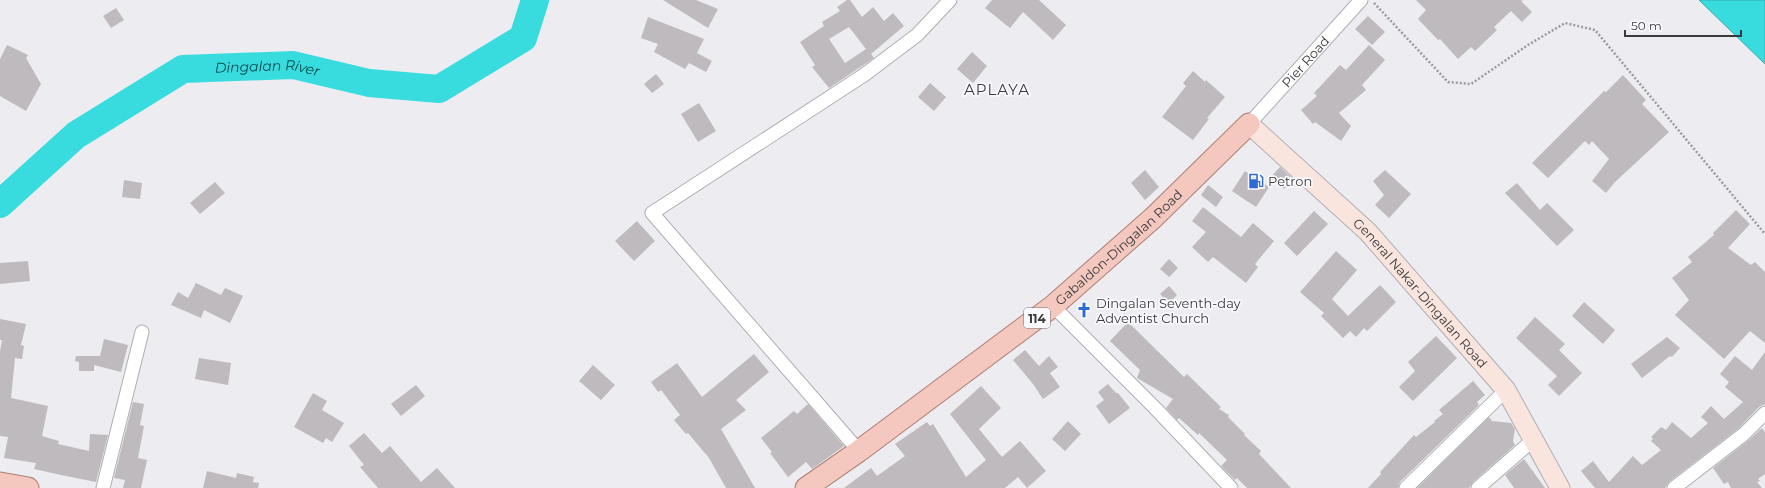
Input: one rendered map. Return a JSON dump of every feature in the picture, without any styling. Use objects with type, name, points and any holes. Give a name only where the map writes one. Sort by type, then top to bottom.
[{"type":"main road","name":"Gabaldon-Dingalan Road","points":[[806,488],[859,452],[1053,306],[1153,218],[1249,124]]},
{"type":"main road","name":"General Nakar-Dingalan Road","points":[[1249,124],[1368,232],[1506,390],[1560,488]]},
{"type":"main road","points":[[0,483],[28,488]]},
{"type":"street","points":[[859,452],[652,213],[864,75],[917,36],[950,0]]},
{"type":"street","name":"Pier Road","points":[[1249,124],[1361,0]]},
{"type":"street","points":[[1053,306],[1156,409],[1231,488]]},
{"type":"street","points":[[103,488],[142,332]]},
{"type":"street","points":[[1406,488],[1506,390]]},
{"type":"street","points":[[1674,488],[1744,434],[1765,413]]},
{"type":"street","points":[[1478,488],[1533,440]]},
{"type":"path","points":[[1371,0],[1448,82],[1471,84],[1528,45],[1565,23],[1595,30],[1765,234]]},
{"type":"water","points":[[1699,0],[1765,0],[1765,64]]},
{"type":"building","points":[[663,0],[696,0],[718,9],[708,28]]},
{"type":"building","points":[[847,0],[850,0],[862,17],[873,7],[884,21],[893,13],[904,26],[871,54],[874,58],[829,88],[812,67],[815,65],[800,42],[824,26],[822,22],[840,11],[837,7]],"holes":[[[849,27],[866,49],[845,63],[829,39]]]},
{"type":"building","points":[[992,0],[1039,0],[1066,25],[1053,40],[1023,12],[1010,28],[985,8]]},
{"type":"building","points":[[1416,0],[1523,0],[1521,1],[1532,12],[1522,22],[1511,11],[1494,27],[1497,30],[1475,51],[1471,47],[1458,59],[1440,39],[1438,40],[1418,19],[1426,10]]},
{"type":"building","points":[[116,8],[124,20],[111,28],[103,16]]},
{"type":"building","points":[[1368,16],[1385,32],[1372,45],[1355,29]]},
{"type":"building","points":[[648,17],[704,39],[697,53],[712,61],[706,72],[689,63],[685,69],[654,52],[658,44],[641,38]]},
{"type":"building","points":[[7,45],[28,55],[26,58],[41,84],[26,111],[0,96],[0,59]]},
{"type":"building","points":[[1369,45],[1385,60],[1362,85],[1366,90],[1339,113],[1351,126],[1341,141],[1315,122],[1313,124],[1301,110],[1317,96],[1314,93],[1340,65],[1346,70]]},
{"type":"building","points":[[972,52],[987,66],[973,83],[957,69]]},
{"type":"building","points":[[1193,71],[1205,82],[1206,80],[1225,97],[1207,118],[1209,119],[1193,140],[1162,117],[1186,86],[1183,83]]},
{"type":"building","points":[[656,74],[664,84],[652,93],[644,84]]},
{"type":"building","points":[[1623,75],[1646,100],[1642,104],[1669,132],[1615,182],[1606,193],[1592,181],[1609,159],[1592,141],[1589,145],[1585,141],[1548,178],[1532,163],[1604,91],[1606,92]]},
{"type":"building","points":[[930,83],[946,97],[934,111],[918,97]]},
{"type":"building","points":[[699,103],[716,131],[698,142],[681,114]]},
{"type":"building","points":[[1280,167],[1292,178],[1284,189],[1270,178]]},
{"type":"building","points":[[1145,170],[1159,187],[1145,200],[1131,183]]},
{"type":"building","points":[[1385,170],[1411,194],[1389,218],[1375,205],[1384,195],[1373,181]]},
{"type":"building","points":[[1245,171],[1269,187],[1256,207],[1232,191]]},
{"type":"building","points":[[124,180],[142,183],[140,199],[122,197]]},
{"type":"building","points":[[215,182],[225,193],[200,214],[190,203]]},
{"type":"building","points":[[1517,183],[1540,210],[1547,203],[1574,230],[1557,246],[1505,193]]},
{"type":"building","points":[[1208,185],[1223,197],[1216,207],[1201,195]]},
{"type":"building","points":[[1203,207],[1241,237],[1253,223],[1274,241],[1255,264],[1258,267],[1246,283],[1213,257],[1208,262],[1192,247],[1206,232],[1192,221]]},
{"type":"building","points":[[1736,210],[1750,224],[1728,248],[1751,265],[1755,262],[1765,272],[1765,343],[1750,331],[1724,359],[1675,315],[1689,300],[1672,278],[1692,262],[1688,257],[1714,235],[1713,233]]},
{"type":"building","points":[[1314,211],[1328,224],[1297,256],[1284,243]]},
{"type":"building","points":[[637,221],[655,241],[634,261],[615,241]]},
{"type":"building","points":[[1336,251],[1357,270],[1332,299],[1348,316],[1380,285],[1396,302],[1367,331],[1364,328],[1356,337],[1350,331],[1343,338],[1321,316],[1324,313],[1300,292]]},
{"type":"building","points":[[1169,259],[1178,268],[1169,277],[1160,269]]},
{"type":"building","points":[[28,261],[30,281],[0,284],[0,263]]},
{"type":"building","points":[[196,283],[221,295],[225,288],[243,296],[230,323],[204,310],[201,318],[171,305],[178,292],[188,298]]},
{"type":"building","points":[[1169,286],[1177,295],[1169,303],[1160,294]]},
{"type":"building","points":[[1584,302],[1615,330],[1603,344],[1572,316]]},
{"type":"building","points":[[1535,317],[1565,344],[1559,350],[1582,373],[1559,396],[1548,385],[1557,376],[1516,338]]},
{"type":"building","points":[[0,319],[26,324],[21,345],[24,346],[22,359],[15,358],[11,398],[48,406],[42,436],[59,441],[58,444],[89,451],[90,434],[108,435],[96,482],[34,469],[36,463],[4,458],[8,437],[0,436],[0,352],[2,340],[0,340]]},
{"type":"building","points":[[1128,322],[1184,377],[1187,374],[1221,407],[1219,409],[1229,415],[1228,417],[1245,434],[1244,435],[1261,451],[1259,454],[1291,488],[1247,488],[1237,478],[1235,480],[1221,466],[1227,460],[1199,433],[1198,435],[1179,418],[1177,420],[1166,408],[1173,399],[1137,378],[1140,370],[1110,341]]},
{"type":"building","points":[[1436,336],[1457,358],[1413,401],[1399,387],[1415,371],[1408,362]]},
{"type":"building","points":[[1667,337],[1680,348],[1672,357],[1670,356],[1642,378],[1631,364]]},
{"type":"building","points":[[104,339],[128,345],[121,372],[94,365],[94,371],[79,371],[79,362],[75,361],[76,356],[100,356]]},
{"type":"building","points":[[1025,350],[1039,366],[1049,356],[1058,367],[1050,373],[1060,387],[1043,399],[1033,384],[1013,360]]},
{"type":"building","points":[[1765,352],[1765,404],[1759,407],[1739,428],[1669,482],[1665,488],[1595,488],[1581,471],[1593,461],[1609,482],[1633,456],[1642,465],[1661,450],[1651,441],[1653,439],[1651,437],[1661,427],[1666,430],[1672,422],[1691,438],[1708,423],[1701,417],[1711,406],[1724,419],[1743,402],[1725,387],[1729,382],[1720,374],[1735,356],[1752,370]]},
{"type":"building","points":[[754,354],[769,372],[736,400],[746,410],[721,429],[755,488],[726,488],[709,458],[688,433],[686,434],[674,420],[680,415],[661,390],[658,392],[651,382],[677,363],[702,397]]},
{"type":"building","points":[[199,358],[231,363],[228,385],[195,379]]},
{"type":"building","points":[[593,365],[615,385],[601,400],[579,381]]},
{"type":"building","points":[[1473,381],[1485,395],[1477,402],[1479,405],[1400,482],[1398,488],[1368,488],[1381,474],[1380,472],[1414,435],[1416,437],[1435,422],[1434,421],[1443,414],[1439,410]]},
{"type":"building","points":[[1108,384],[1116,393],[1118,393],[1130,408],[1109,424],[1096,406],[1104,400],[1098,392]]},
{"type":"building","points":[[416,385],[425,396],[401,416],[391,404]]},
{"type":"building","points":[[981,386],[1001,408],[979,429],[1002,457],[1020,441],[1046,471],[1027,488],[1018,477],[1005,488],[844,488],[871,468],[877,476],[905,456],[895,444],[927,422],[930,426],[933,424],[966,477],[986,460],[950,414]]},
{"type":"building","points":[[313,393],[327,401],[322,410],[344,423],[332,442],[326,438],[323,443],[294,427]]},
{"type":"building","points":[[133,402],[144,404],[140,425],[144,426],[138,458],[147,460],[141,488],[123,488],[125,480],[114,478]]},
{"type":"building","points":[[808,404],[844,446],[812,469],[806,462],[788,477],[761,438],[794,411],[797,414]]},
{"type":"building","points":[[1489,417],[1492,421],[1511,423],[1515,429],[1513,441],[1515,445],[1473,482],[1469,488],[1417,488]]},
{"type":"building","points":[[1068,421],[1081,434],[1065,451],[1052,439]]},
{"type":"building","points":[[1762,428],[1765,432],[1765,474],[1758,479],[1760,481],[1757,482],[1762,488],[1731,488],[1728,482],[1724,484],[1713,468]]},
{"type":"building","points":[[364,433],[382,453],[390,446],[421,482],[437,468],[455,488],[378,488],[360,467],[364,465],[349,446]]},
{"type":"building","points":[[1524,459],[1545,488],[1514,488],[1505,475]]},
{"type":"building","points":[[207,471],[236,478],[237,473],[254,477],[253,482],[259,483],[258,488],[203,488]]},
{"type":"waterway","name":"Dingalan River","points":[[0,204],[76,135],[183,69],[293,65],[369,83],[439,89],[523,38],[535,0]]},
{"type":"place","name":"Petron","points":[[1256,181]]},
{"type":"place","name":"Dingalan Seventh-day Adventist Church","points":[[1084,310]]},
{"type":"district","name":"APLAYA","points":[[997,89]]}]
